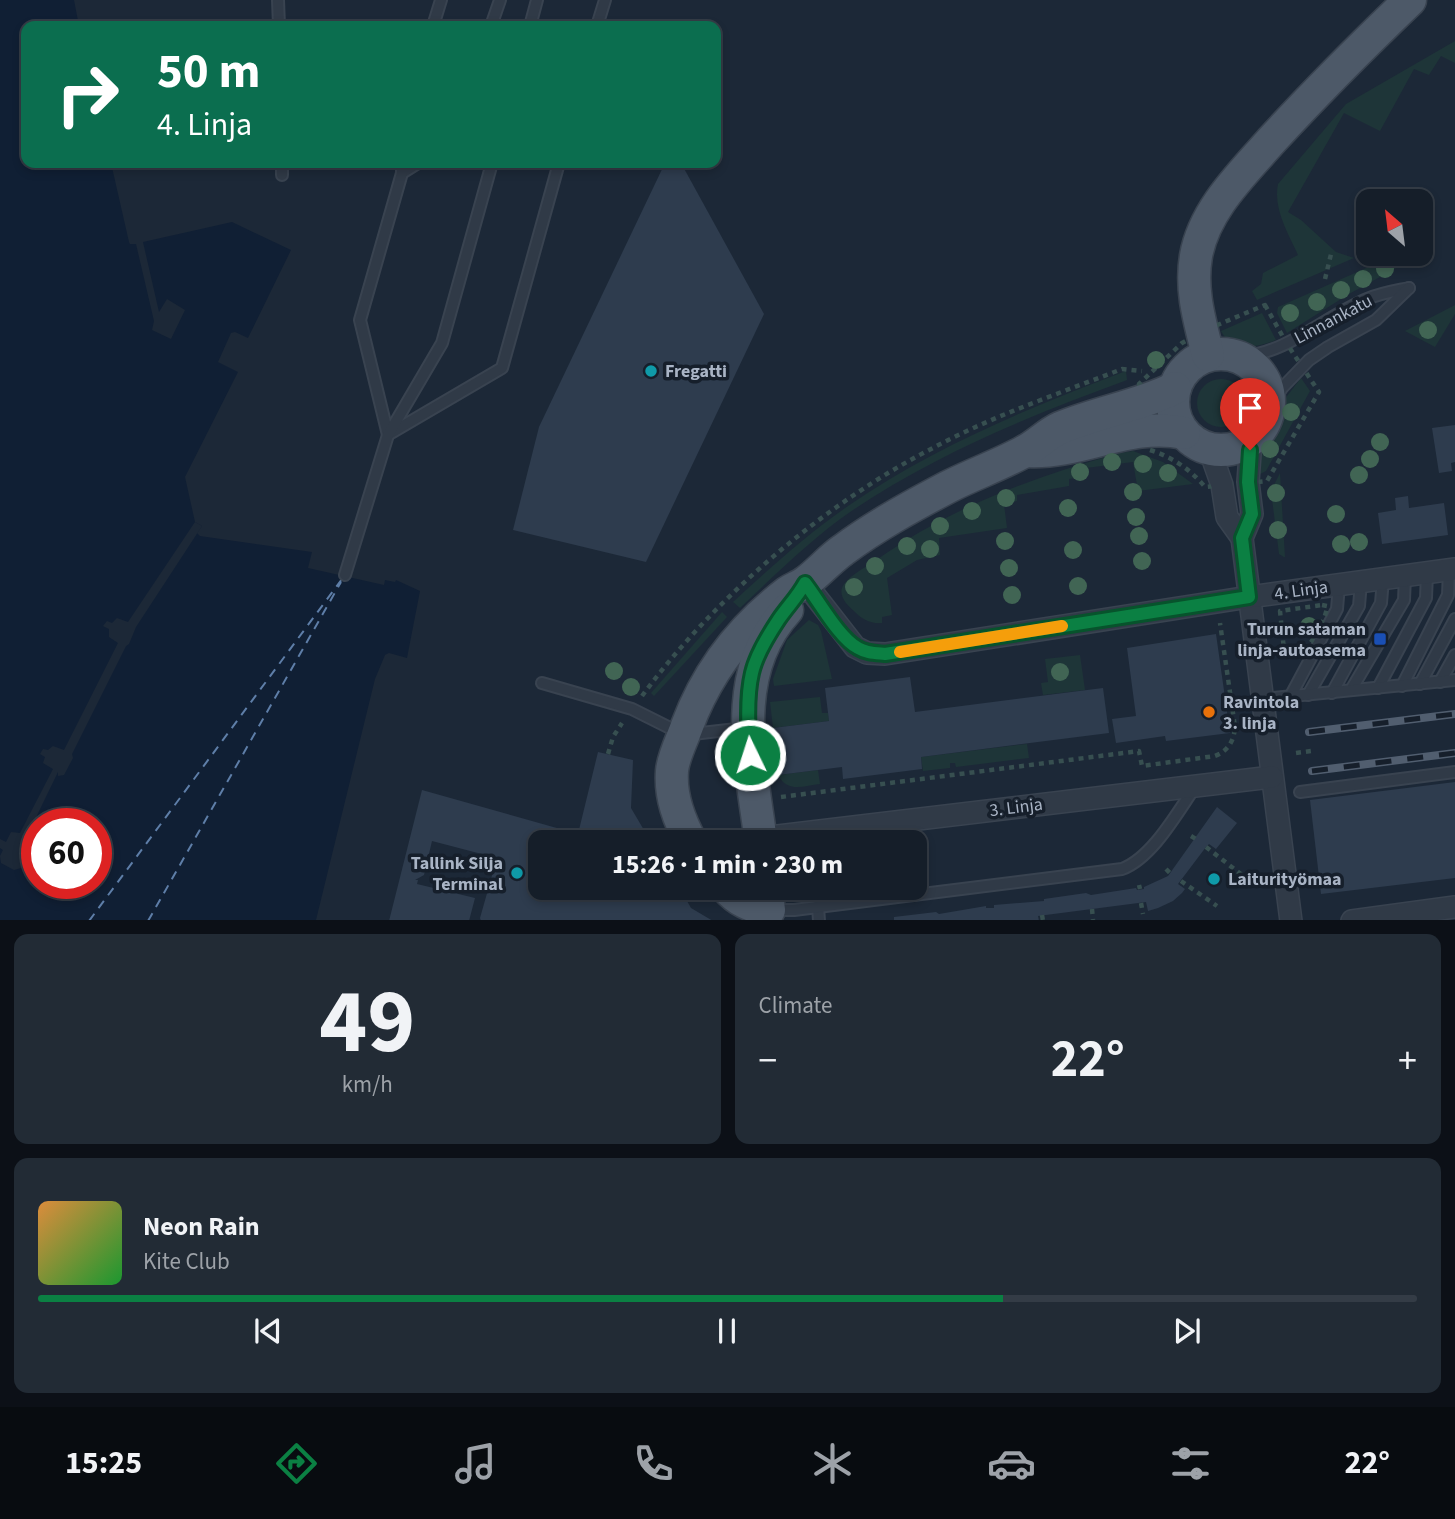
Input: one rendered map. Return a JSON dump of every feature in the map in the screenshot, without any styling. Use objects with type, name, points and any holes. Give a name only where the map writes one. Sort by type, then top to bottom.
[{"type":"main road","points":[[1208,355],[1196,307],[1194,280],[1196,254],[1208,220],[1239,178],[1316,92],[1409,0]]},
{"type":"main road","points":[[1026,451],[1065,450],[1134,431],[1161,429],[1225,450],[1239,446],[1251,440],[1266,420],[1269,408],[1263,378],[1253,365],[1240,357],[1208,355],[1194,362],[1182,374],[1175,388],[1173,403],[1176,419],[1196,440]]},
{"type":"main road","points":[[685,830],[674,799],[672,770],[700,694],[727,653],[789,591],[805,583],[841,551],[877,527],[945,489],[1026,451],[1058,429],[1142,402],[1175,388]]},
{"type":"main road","points":[[759,830],[747,728],[752,673],[780,617],[795,601],[805,583]]},
{"type":"main road","points":[[741,900],[749,905],[764,900]]},
{"type":"street","points":[[1196,440],[1222,485],[1227,517],[1242,538],[1291,920]]},
{"type":"street","points":[[1242,538],[1252,514],[1248,482],[1251,440]]},
{"type":"street","name":"4. Linja","points":[[805,583],[855,647],[867,653],[885,654],[1249,597],[1452,569]]},
{"type":"street","name":"3. Linja","points":[[839,830],[1272,777]]},
{"type":"street","points":[[1354,920],[1432,915],[1455,907]]},
{"type":"lane","points":[[278,0],[279,21]]},
{"type":"lane","points":[[435,21],[441,0]]},
{"type":"lane","points":[[493,21],[500,0]]},
{"type":"lane","points":[[531,21],[537,0]]},
{"type":"lane","points":[[599,21],[605,0]]},
{"type":"lane","points":[[282,168],[282,175]]},
{"type":"lane","points":[[388,435],[360,320],[402,168]]},
{"type":"lane","points":[[345,575],[388,435],[442,343],[491,168]]},
{"type":"lane","points":[[388,435],[502,368],[558,168]]},
{"type":"lane","name":"Linnankatu","points":[[1240,357],[1264,354],[1365,300],[1386,292],[1409,288],[1376,320],[1328,346],[1309,360],[1282,388],[1269,408]]},
{"type":"lane","points":[[1402,686],[1448,595],[1452,569]]},
{"type":"lane","points":[[1378,688],[1426,598],[1427,573]]},
{"type":"lane","points":[[1351,691],[1404,600],[1405,576]]},
{"type":"lane","points":[[1332,693],[1381,603],[1383,579]]},
{"type":"lane","points":[[1308,695],[1359,606],[1361,582]]},
{"type":"lane","points":[[1290,697],[1337,609],[1339,585]]},
{"type":"lane","points":[[1420,684],[1455,619]]},
{"type":"lane","points":[[1440,682],[1455,655]]},
{"type":"lane","points":[[1262,699],[1455,680]]},
{"type":"lane","points":[[542,683],[632,709],[684,735],[747,728]]},
{"type":"lane","points":[[1300,792],[1455,772]]},
{"type":"lane","points":[[768,900],[785,911],[1122,869],[1146,854],[1197,785]]},
{"type":"lane","points":[[818,906],[819,920]]},
{"type":"path","points":[[1325,279],[1332,250]]},
{"type":"path","points":[[1265,305],[1282,336]]},
{"type":"path","points":[[1267,481],[1319,393]]},
{"type":"path","points":[[1150,450],[1193,473],[1205,487]]},
{"type":"path","points":[[1327,606],[1326,615],[1306,648],[1298,651],[1284,650],[1280,611],[1327,606]]},
{"type":"path","points":[[779,797],[1139,751],[1142,766],[1215,756],[1224,752],[1234,737],[1235,727],[1220,623]]},
{"type":"path","points":[[1296,753],[1311,751]]},
{"type":"path","points":[[1206,847],[1251,882]]},
{"type":"path","points":[[1181,881],[1217,906]]},
{"type":"path","points":[[1141,903],[1143,914]]},
{"type":"path","points":[[1092,909],[1093,920]]},
{"type":"green space","points":[[1455,41],[1455,63],[1441,56],[1429,75],[1414,69],[1380,131],[1344,113],[1288,212],[1301,220],[1336,252],[1354,258],[1257,300],[1252,291],[1261,284],[1263,273],[1298,255],[1279,212],[1278,184],[1346,104]]},
{"type":"green space","points":[[1371,266],[1400,266],[1287,333],[1277,313],[1278,307]]},
{"type":"green space","points":[[1455,305],[1455,314],[1435,347],[1405,331]]},
{"type":"green space","points":[[1262,313],[1276,340],[1261,345],[1238,346],[1231,343],[1221,331]]},
{"type":"green space","points":[[1126,371],[1127,380],[986,437],[885,489],[823,532],[740,608],[733,602],[818,528],[880,485],[982,430]]},
{"type":"green space","points":[[1301,378],[1310,391],[1266,471],[1256,476],[1258,455],[1276,425],[1284,400]]},
{"type":"green space","points":[[1221,379],[1238,386],[1245,403],[1238,420],[1221,427],[1204,420],[1197,403],[1204,386]]},
{"type":"green space","points":[[1133,451],[1163,462],[1193,484],[1138,491],[1133,462],[1086,468],[1087,476],[1069,479],[1069,486],[1017,495],[1017,501],[1004,504],[1007,528],[939,538],[940,555],[917,560],[887,578],[892,615],[882,617],[882,623],[863,619],[843,598],[841,591],[844,584],[857,573],[904,542],[962,510],[1023,484]]},
{"type":"green space","points":[[1280,473],[1285,557],[1279,554],[1271,491]]},
{"type":"green space","points":[[722,612],[727,617],[654,696],[651,693]]},
{"type":"green space","points":[[809,620],[818,625],[821,631],[832,679],[774,686],[773,679],[787,640]]},
{"type":"green space","points":[[1080,655],[1085,690],[1043,695],[1041,683],[1048,682],[1045,659]]},
{"type":"green space","points":[[820,697],[822,713],[828,713],[829,721],[773,728],[770,702]]},
{"type":"green space","points":[[1027,744],[1029,758],[956,767],[955,763],[950,763],[950,768],[923,771],[921,757]]},
{"type":"green space","points":[[818,770],[820,784],[802,787],[786,784],[778,775]]},
{"type":"water","points":[[0,0],[74,0],[78,21],[21,21],[21,168],[112,168],[129,242],[136,244],[154,321],[152,330],[171,339],[185,310],[167,299],[159,312],[143,242],[232,222],[291,250],[248,338],[231,333],[218,362],[238,372],[185,477],[195,522],[202,526],[197,533],[200,536],[312,552],[308,568],[384,585],[385,580],[396,580],[420,591],[407,658],[389,653],[385,655],[375,679],[316,920],[0,920]]},
{"type":"pier","points":[[195,522],[202,526],[136,627],[64,775],[58,776],[58,772],[41,808],[33,808],[53,769],[43,763],[45,757],[40,754],[43,749],[48,750],[53,746],[64,750],[118,643],[109,637],[109,629],[103,626],[107,621],[112,623],[117,618],[128,622]]},
{"type":"pier","points":[[21,831],[21,868],[14,870],[1,863],[3,850],[0,848],[0,839],[6,842],[11,832]]},
{"type":"building","name":"Fregatti","points":[[663,168],[684,168],[764,314],[646,562],[513,530],[539,427]]},
{"type":"building","points":[[1455,425],[1455,462],[1451,463],[1452,471],[1439,473],[1432,428]]},
{"type":"building","points":[[1408,496],[1409,508],[1444,503],[1448,535],[1382,544],[1378,513],[1396,510],[1395,498]]},
{"type":"building","points":[[1216,634],[1230,733],[1166,741],[1165,736],[1116,743],[1112,719],[1136,716],[1127,648]]},
{"type":"building","points":[[910,677],[915,712],[1103,688],[1109,733],[921,757],[922,769],[843,779],[842,767],[778,775],[773,728],[829,721],[825,688]]},
{"type":"building","points":[[598,752],[633,760],[631,808],[644,830],[579,830]]},
{"type":"building","points":[[1455,782],[1455,878],[1321,894],[1310,800]]},
{"type":"building","points":[[422,790],[564,830],[528,830],[528,900],[686,900],[691,908],[711,920],[481,920],[497,858],[432,841],[424,875],[415,880],[418,880],[417,884],[475,898],[469,920],[389,920]]},
{"type":"building","points":[[1217,807],[1237,823],[1216,849],[1209,844],[1206,847],[1178,884],[1185,889],[1182,893],[1173,901],[1148,911],[1146,902],[1038,916],[1039,920],[894,920],[894,917],[936,912],[939,914],[986,906],[994,908],[994,905],[1044,901],[1086,893],[1091,895],[1144,889],[1168,876]]},
{"type":"ferry route","points":[[90,920],[342,579]]},
{"type":"ferry route","points":[[149,920],[341,582]]},
{"type":"railway","points":[[1309,732],[1455,714]]},
{"type":"railway","points":[[1312,771],[1455,753]]},
{"type":"slow traffic","points":[[900,652],[1062,626]]},
{"type":"place","name":"Fregatti","points":[[651,371]]},
{"type":"place","name":"Turun sataman linja-autoasema","points":[[1380,639]]},
{"type":"place","name":"Ravintola 3. linja","points":[[1209,712]]},
{"type":"place","name":"Tallink Silja Terminal","points":[[517,873]]},
{"type":"place","name":"Laiturityömaa","points":[[1214,879]]},
{"type":"route","points":[[750,755],[747,728],[752,673],[780,617],[795,601],[805,583],[855,647],[867,653],[885,654],[1249,597],[1242,538],[1252,514],[1248,482],[1250,450]]}]
